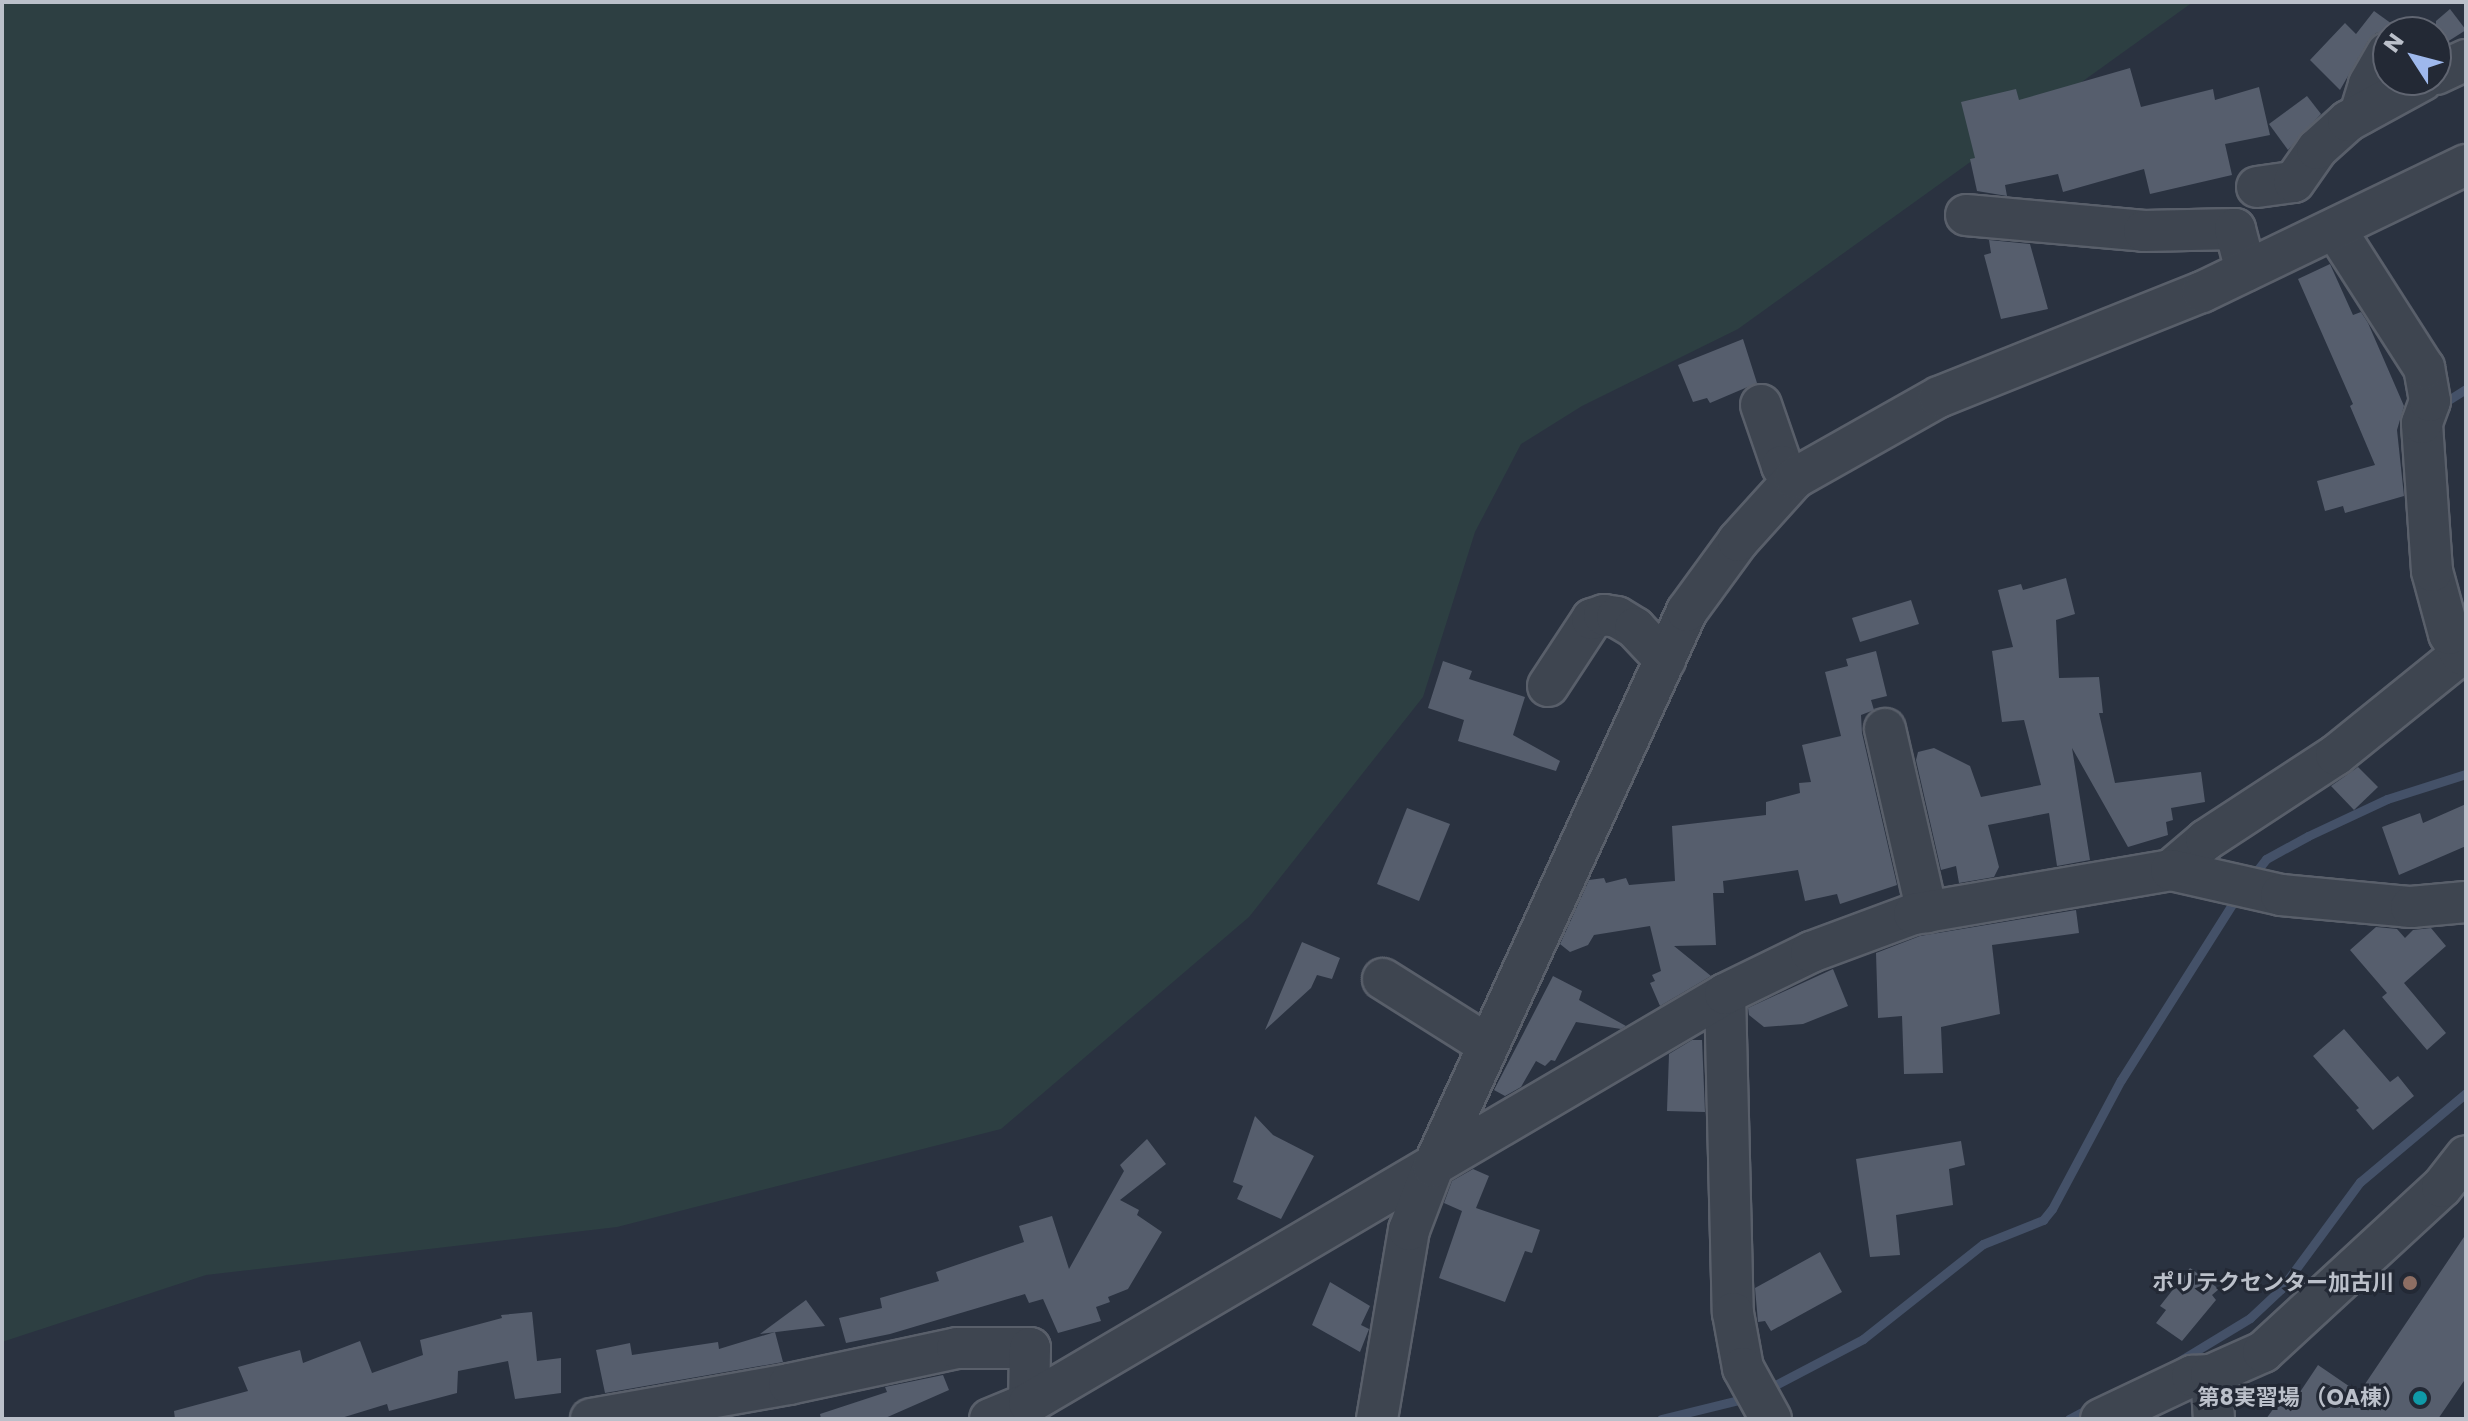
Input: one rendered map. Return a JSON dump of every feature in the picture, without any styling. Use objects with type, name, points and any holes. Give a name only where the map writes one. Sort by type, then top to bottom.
[{"type":"street","points":[[2360,114],[2372,79]]},
{"type":"street","points":[[2257,187],[2294,182],[2317,149],[2360,114],[2393,96]]},
{"type":"street","points":[[1377,1419],[1409,1230],[1433,1167],[1687,611],[1738,541],[1795,478],[1939,397],[2202,292],[2466,165]]},
{"type":"street","points":[[1966,215],[2144,231],[2235,229],[2246,271]]},
{"type":"street","points":[[2171,870],[2206,840],[2336,755],[2464,654],[2449,634],[2432,571],[2422,423],[2430,401],[2424,368],[2335,229]]},
{"type":"street","points":[[1761,405],[1782,466],[1795,478]]},
{"type":"street","points":[[1548,686],[1592,619],[1604,615],[1617,617],[1635,628],[1665,660]]},
{"type":"street","points":[[1885,729],[1927,912]]},
{"type":"street","points":[[990,1419],[1029,1403],[1725,994],[1811,952],[1927,912],[2171,870],[2269,893],[2411,907],[2466,902]]},
{"type":"street","points":[[1383,979],[1488,1045]]},
{"type":"street","points":[[1725,994],[1733,1313],[1743,1368],[1768,1414]]},
{"type":"street","points":[[2101,1419],[2192,1376],[2211,1375],[2263,1352],[2461,1174]]},
{"type":"street","points":[[591,1419],[789,1384],[957,1348],[1030,1348],[1029,1403]]},
{"type":"street","points":[[2211,1375],[2214,1419]]},
{"type":"shaded area","points":[[2,2],[2193,2],[1738,329],[1582,406],[1521,444],[1475,532],[1423,697],[1249,917],[1001,1129],[617,1227],[206,1275],[2,1342]]},
{"type":"building","points":[[2450,9],[2466,30],[2452,39],[2452,16],[2442,16]]},
{"type":"building","points":[[2374,11],[2381,16],[2372,16],[2372,37],[2340,90],[2310,60],[2345,23],[2356,34]]},
{"type":"building","points":[[2130,68],[2141,107],[2213,89],[2215,100],[2259,87],[2270,135],[2225,144],[2232,175],[2150,194],[2144,169],[2063,192],[2058,174],[2005,185],[2007,196],[1977,191],[1970,159],[1975,158],[1961,102],[2016,89],[2019,100]]},
{"type":"building","points":[[2307,96],[2321,114],[2288,150],[2269,124]]},
{"type":"building","points":[[1989,240],[2030,244],[2048,309],[2001,319],[1984,255],[1991,253]]},
{"type":"building","points":[[2330,264],[2353,315],[2361,312],[2368,323],[2404,406],[2397,430],[2404,496],[2345,513],[2343,506],[2325,511],[2317,481],[2375,465],[2350,406],[2353,404],[2298,279]]},
{"type":"building","points":[[1743,339],[1757,383],[1710,403],[1707,398],[1693,402],[1678,365]]},
{"type":"building","points":[[2066,578],[2075,614],[2056,620],[2059,678],[2099,677],[2103,713],[2099,713],[2115,783],[2201,772],[2205,802],[2171,808],[2173,820],[2166,822],[2168,835],[2128,847],[2072,748],[2090,860],[2057,866],[2049,813],[1988,825],[1999,867],[1994,877],[1959,883],[1956,866],[1941,870],[1916,760],[1918,752],[1934,748],[1970,766],[1981,797],[2041,785],[2024,720],[2002,722],[1992,651],[2013,647],[1998,590],[2021,584],[2023,590]]},
{"type":"building","points":[[1911,600],[1919,624],[1860,642],[1852,618]]},
{"type":"building","points":[[1876,651],[1887,696],[1871,700],[1874,710],[1861,715],[1862,733],[1897,885],[1840,904],[1837,894],[1805,901],[1798,870],[1723,881],[1724,893],[1713,893],[1716,945],[1674,946],[1711,976],[1660,1006],[1650,983],[1655,981],[1652,975],[1661,971],[1650,926],[1594,935],[1588,945],[1570,952],[1560,944],[1589,880],[1604,878],[1606,883],[1626,878],[1629,885],[1675,881],[1672,826],[1766,815],[1766,802],[1800,793],[1799,783],[1811,782],[1802,745],[1841,736],[1825,672],[1848,666],[1846,659]]},
{"type":"building","points":[[1443,661],[1472,671],[1469,679],[1525,697],[1513,735],[1560,761],[1556,771],[1458,741],[1464,720],[1428,708]]},
{"type":"building","points":[[2358,767],[2378,787],[2354,810],[2331,786]]},
{"type":"building","points":[[2466,804],[2466,846],[2399,875],[2382,827],[2420,813],[2423,823]]},
{"type":"building","points":[[1407,808],[1450,824],[1419,901],[1377,884]]},
{"type":"building","points":[[2076,910],[2079,933],[1992,945],[2000,1014],[1941,1027],[1943,1073],[1904,1074],[1902,1016],[1878,1018],[1876,953],[1920,936]]},
{"type":"building","points":[[2376,927],[2397,929],[2405,938],[2413,930],[2431,928],[2446,946],[2404,983],[2446,1033],[2427,1050],[2382,997],[2387,993],[2350,950]]},
{"type":"building","points":[[1302,942],[1340,958],[1332,979],[1317,975],[1311,988],[1265,1030]]},
{"type":"building","points":[[1833,969],[1848,1006],[1803,1024],[1764,1027],[1749,1015],[1748,1008]]},
{"type":"building","points":[[1553,976],[1582,991],[1579,1000],[1626,1026],[1621,1029],[1576,1022],[1555,1061],[1551,1060],[1545,1066],[1536,1061],[1521,1087],[1505,1096],[1494,1090]]},
{"type":"building","points":[[2344,1029],[2390,1082],[2398,1076],[2414,1096],[2373,1130],[2356,1110],[2359,1108],[2313,1056]]},
{"type":"building","points":[[1692,1040],[1702,1040],[1705,1112],[1667,1111],[1669,1054]]},
{"type":"building","points":[[1255,1116],[1273,1135],[1314,1156],[1281,1219],[1237,1199],[1243,1186],[1233,1182]]},
{"type":"building","points":[[1147,1139],[1166,1164],[1120,1200],[1139,1210],[1137,1215],[1162,1232],[1128,1289],[1108,1297],[1110,1302],[1096,1307],[1101,1321],[1058,1333],[1043,1299],[1029,1303],[1025,1294],[890,1334],[846,1343],[839,1318],[882,1308],[880,1298],[939,1281],[936,1272],[1024,1242],[1019,1226],[1052,1216],[1069,1269],[1124,1171],[1120,1165]]},
{"type":"building","points":[[1961,1141],[1965,1165],[1949,1169],[1953,1205],[1896,1215],[1900,1255],[1870,1257],[1856,1159]]},
{"type":"building","points":[[1473,1169],[1489,1176],[1476,1208],[1540,1230],[1532,1253],[1525,1251],[1505,1302],[1439,1278],[1462,1211],[1444,1203],[1452,1181]]},
{"type":"building","points":[[2466,1234],[2466,1378],[2438,1419],[2266,1419],[2286,1391],[2296,1398],[2318,1365],[2359,1393]]},
{"type":"building","points":[[1820,1252],[1842,1292],[1771,1331],[1765,1321],[1758,1322],[1755,1288]]},
{"type":"building","points":[[2190,1268],[2219,1289],[2212,1295],[2216,1300],[2182,1341],[2156,1323],[2166,1310],[2160,1306]]},
{"type":"building","points":[[1330,1282],[1370,1306],[1361,1325],[1369,1329],[1360,1352],[1312,1325]]},
{"type":"building","points":[[806,1300],[825,1326],[760,1334]]},
{"type":"building","points":[[532,1312],[537,1361],[561,1358],[561,1393],[515,1399],[508,1361],[458,1371],[457,1393],[389,1411],[387,1404],[338,1419],[175,1419],[174,1411],[248,1391],[238,1367],[300,1350],[303,1363],[360,1341],[372,1373],[423,1355],[420,1340],[502,1318],[501,1315]]},
{"type":"building","points":[[775,1332],[783,1362],[605,1393],[596,1350],[630,1343],[632,1355],[718,1342],[719,1349]]},
{"type":"building","points":[[943,1375],[949,1390],[883,1419],[821,1419],[820,1414],[887,1392],[885,1387]]},
{"type":"waterway","points":[[2442,404],[2466,389]]},
{"type":"waterway","points":[[2252,877],[2266,859],[2308,836],[2387,799],[2466,774]]},
{"type":"waterway","points":[[1764,1391],[1863,1339],[1983,1244],[2043,1220],[2052,1209],[2121,1080],[2238,895]]},
{"type":"waterway","points":[[2176,1363],[2250,1318],[2281,1289],[2360,1182],[2466,1093]]},
{"type":"waterway","points":[[1661,1419],[1747,1398]]},
{"type":"waterway","points":[[2069,1419],[2092,1407]]},
{"type":"place","name":"ポリテクセンター加古川","points":[[2410,1283]]},
{"type":"place","name":"第8実習場 （OA棟）","points":[[2420,1398]]}]
